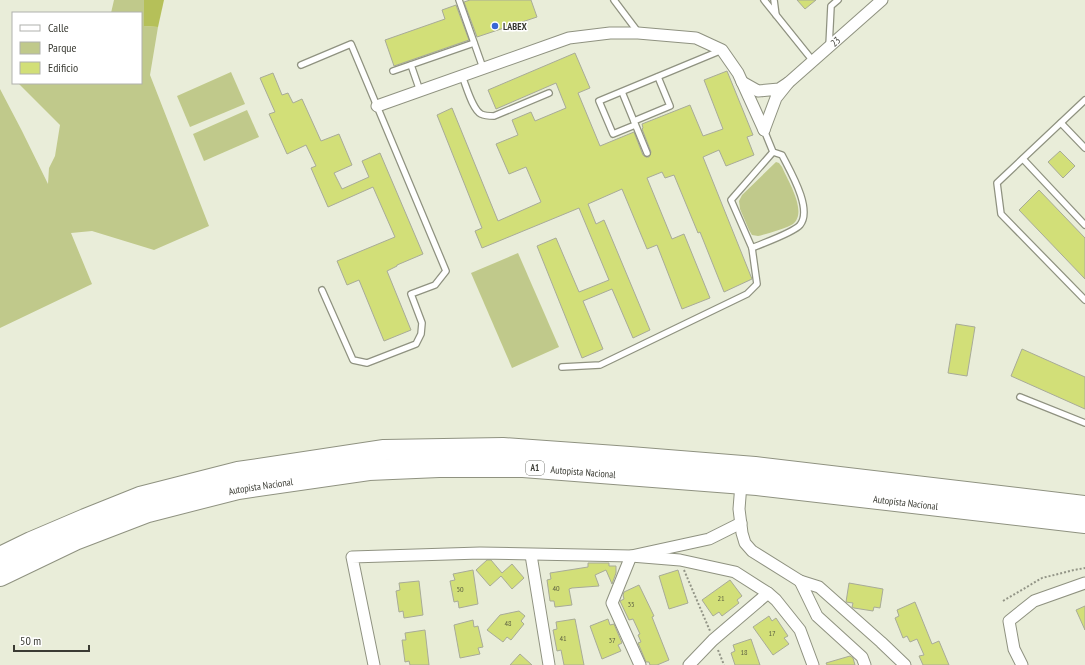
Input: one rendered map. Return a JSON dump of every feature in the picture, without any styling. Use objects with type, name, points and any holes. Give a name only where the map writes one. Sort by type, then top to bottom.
[{"type":"highway","name":"Autopista Nacional","points":[[0,557],[31,542],[140,497],[238,472],[384,450],[503,448],[638,457],[755,467],[1085,506]]},
{"type":"highway","name":"Autopista Nacional","points":[[0,576],[75,540],[148,512],[238,489],[369,470],[439,467],[523,467],[741,484],[1085,523]]},
{"type":"street","name":"23","points":[[742,81],[758,91],[779,89],[788,83],[882,0]]},
{"type":"street","points":[[377,106],[569,38],[610,33],[638,33],[696,38],[722,50],[742,81],[764,130]]},
{"type":"street","name":"23","points":[[764,130],[776,98],[788,83]]},
{"type":"street","points":[[741,484],[739,509],[741,523],[745,543],[752,551],[800,581],[819,587],[905,665]]},
{"type":"street","points":[[632,556],[709,539],[741,523]]},
{"type":"street","points":[[374,665],[352,557],[480,553],[632,556],[680,560],[735,572],[768,593],[776,600],[800,630],[813,665]]},
{"type":"street","points":[[531,555],[549,665]]},
{"type":"street","points":[[632,556],[612,603],[640,665]]},
{"type":"street","points":[[800,581],[817,616],[862,658],[865,665]]},
{"type":"street","points":[[1022,665],[1014,649],[1009,621],[1034,601],[1085,584]]},
{"type":"street","points":[[689,665],[713,640],[768,593]]},
{"type":"lane","points":[[459,0],[484,68]]},
{"type":"lane","points":[[614,0],[638,33]]},
{"type":"lane","points":[[764,0],[813,61]]},
{"type":"lane","points":[[774,0],[776,15]]},
{"type":"lane","points":[[829,47],[831,6],[838,0]]},
{"type":"lane","points":[[393,71],[474,43]]},
{"type":"lane","points":[[301,65],[351,44],[446,271],[435,285],[411,294],[422,323],[421,334],[416,344],[367,363],[353,360],[322,290]]},
{"type":"lane","points":[[658,77],[670,106],[613,134],[599,101],[722,50]]},
{"type":"lane","points":[[411,65],[420,91]]},
{"type":"lane","points":[[462,76],[474,105],[480,113],[486,116],[494,116],[549,93]]},
{"type":"lane","points":[[622,92],[647,153]]},
{"type":"lane","points":[[1085,100],[997,183],[1001,214],[1085,300]]},
{"type":"lane","points":[[1061,123],[1085,148]]},
{"type":"lane","points":[[752,248],[795,229],[801,224],[803,216],[803,199],[782,155],[773,152],[764,130]]},
{"type":"lane","points":[[562,367],[600,365],[747,294],[756,284],[752,248],[731,200],[773,152]]},
{"type":"lane","points":[[1023,159],[1085,225]]},
{"type":"lane","points":[[1020,397],[1085,423]]},
{"type":"path","points":[[680,560],[724,665]]},
{"type":"path","points":[[1003,601],[1042,578],[1085,568]]},
{"type":"green space","points":[[114,0],[144,0],[144,26],[158,27],[150,75],[209,226],[154,250],[92,231],[71,233],[92,284],[0,328],[0,89],[48,184],[49,168],[55,156],[60,125],[19,84],[142,84],[142,12],[111,12]]},
{"type":"green space","points":[[231,72],[245,104],[190,127],[177,96]]},
{"type":"green space","points":[[247,110],[259,137],[204,161],[193,134]]},
{"type":"green space","points":[[776,162],[782,167],[798,204],[797,219],[790,226],[782,229],[758,236],[752,235],[740,209],[739,201],[742,195]]},
{"type":"green space","points":[[518,253],[559,347],[512,368],[471,273]]},
{"type":"shaded area","points":[[144,0],[164,0],[158,27],[144,26]]},
{"type":"building","name":"LABEX","points":[[470,0],[531,0],[537,17],[477,37],[464,2]]},
{"type":"building","points":[[797,0],[816,0],[805,9]]},
{"type":"building","points":[[456,5],[469,40],[394,66],[385,40],[445,19],[442,10]]},
{"type":"building","points":[[575,53],[590,88],[578,93],[600,146],[634,132],[643,155],[649,157],[651,152],[642,129],[642,124],[690,105],[703,136],[723,129],[704,80],[727,71],[753,135],[747,137],[754,155],[726,166],[719,150],[703,157],[752,279],[724,292],[700,232],[698,233],[674,175],[665,178],[662,172],[647,178],[672,239],[684,234],[710,298],[682,309],[657,245],[647,249],[622,189],[588,204],[596,224],[604,220],[650,330],[633,338],[612,289],[583,301],[603,349],[582,358],[537,246],[556,238],[579,292],[609,280],[579,208],[482,248],[475,231],[482,228],[437,115],[452,108],[498,221],[541,202],[526,167],[509,174],[496,144],[518,135],[512,120],[531,112],[535,121],[566,108],[556,83],[496,109],[488,90]]},
{"type":"building","points":[[273,73],[282,95],[288,93],[293,103],[302,99],[321,141],[339,134],[352,165],[334,173],[342,189],[369,177],[362,161],[380,153],[423,254],[387,271],[411,330],[384,341],[359,280],[347,285],[337,261],[395,237],[373,187],[328,207],[311,168],[316,166],[306,145],[287,154],[269,114],[275,112],[260,78]]},
{"type":"building","points":[[1060,151],[1075,166],[1063,178],[1048,162]]},
{"type":"building","points":[[1039,190],[1085,238],[1085,279],[1019,210]]},
{"type":"building","points":[[956,324],[975,327],[967,376],[948,373]]},
{"type":"building","points":[[1022,349],[1085,377],[1085,409],[1011,376]]},
{"type":"building","points":[[487,560],[491,560],[502,573],[512,564],[524,578],[512,589],[501,576],[490,586],[476,570]]},
{"type":"building","points":[[588,563],[609,563],[609,566],[616,566],[616,573],[612,584],[606,570],[595,575],[599,586],[569,589],[572,605],[555,607],[554,601],[550,601],[547,580],[551,579],[550,573],[588,567]]},
{"type":"building","points":[[473,570],[478,604],[459,608],[458,601],[454,602],[450,581],[455,580],[453,574]]},
{"type":"building","points":[[678,570],[688,603],[669,609],[659,576]]},
{"type":"building","points":[[730,580],[742,596],[737,600],[739,603],[722,616],[719,612],[713,616],[702,600]]},
{"type":"building","points":[[419,581],[423,615],[404,618],[403,611],[399,612],[396,591],[400,590],[399,583]]},
{"type":"building","points":[[849,583],[883,589],[880,608],[874,607],[873,611],[852,607],[853,603],[846,602]]},
{"type":"building","points":[[639,585],[654,616],[652,617],[669,660],[657,665],[650,665],[649,662],[646,662],[638,643],[641,642],[638,635],[640,634],[633,619],[629,620],[620,601],[624,599],[624,592]]},
{"type":"building","points":[[915,602],[932,644],[939,641],[949,665],[923,665],[919,656],[924,655],[917,639],[910,642],[907,636],[903,638],[895,618],[899,616],[897,610]]},
{"type":"building","points":[[1085,606],[1085,630],[1076,610]]},
{"type":"building","points":[[519,611],[525,616],[521,621],[524,624],[511,640],[507,637],[503,642],[487,630],[500,615]]},
{"type":"building","points":[[769,616],[772,621],[776,618],[788,636],[784,638],[789,644],[773,655],[753,627]]},
{"type":"building","points":[[575,619],[584,665],[564,665],[561,650],[557,651],[553,630],[557,629],[556,622]]},
{"type":"building","points":[[608,619],[610,625],[614,624],[622,643],[618,645],[621,651],[602,659],[590,626]]},
{"type":"building","points":[[473,620],[474,627],[478,626],[483,647],[478,648],[480,654],[460,658],[454,625]]},
{"type":"building","points":[[425,630],[429,665],[410,665],[409,661],[405,662],[402,640],[406,640],[405,633]]},
{"type":"building","points":[[751,639],[760,665],[735,665],[731,653],[735,651],[733,645]]},
{"type":"building","points":[[520,654],[532,665],[510,665]]},
{"type":"building","points":[[850,656],[853,658],[855,665],[827,665],[826,663]]},
{"type":"place","name":"LABEX","points":[[495,26]]}]
